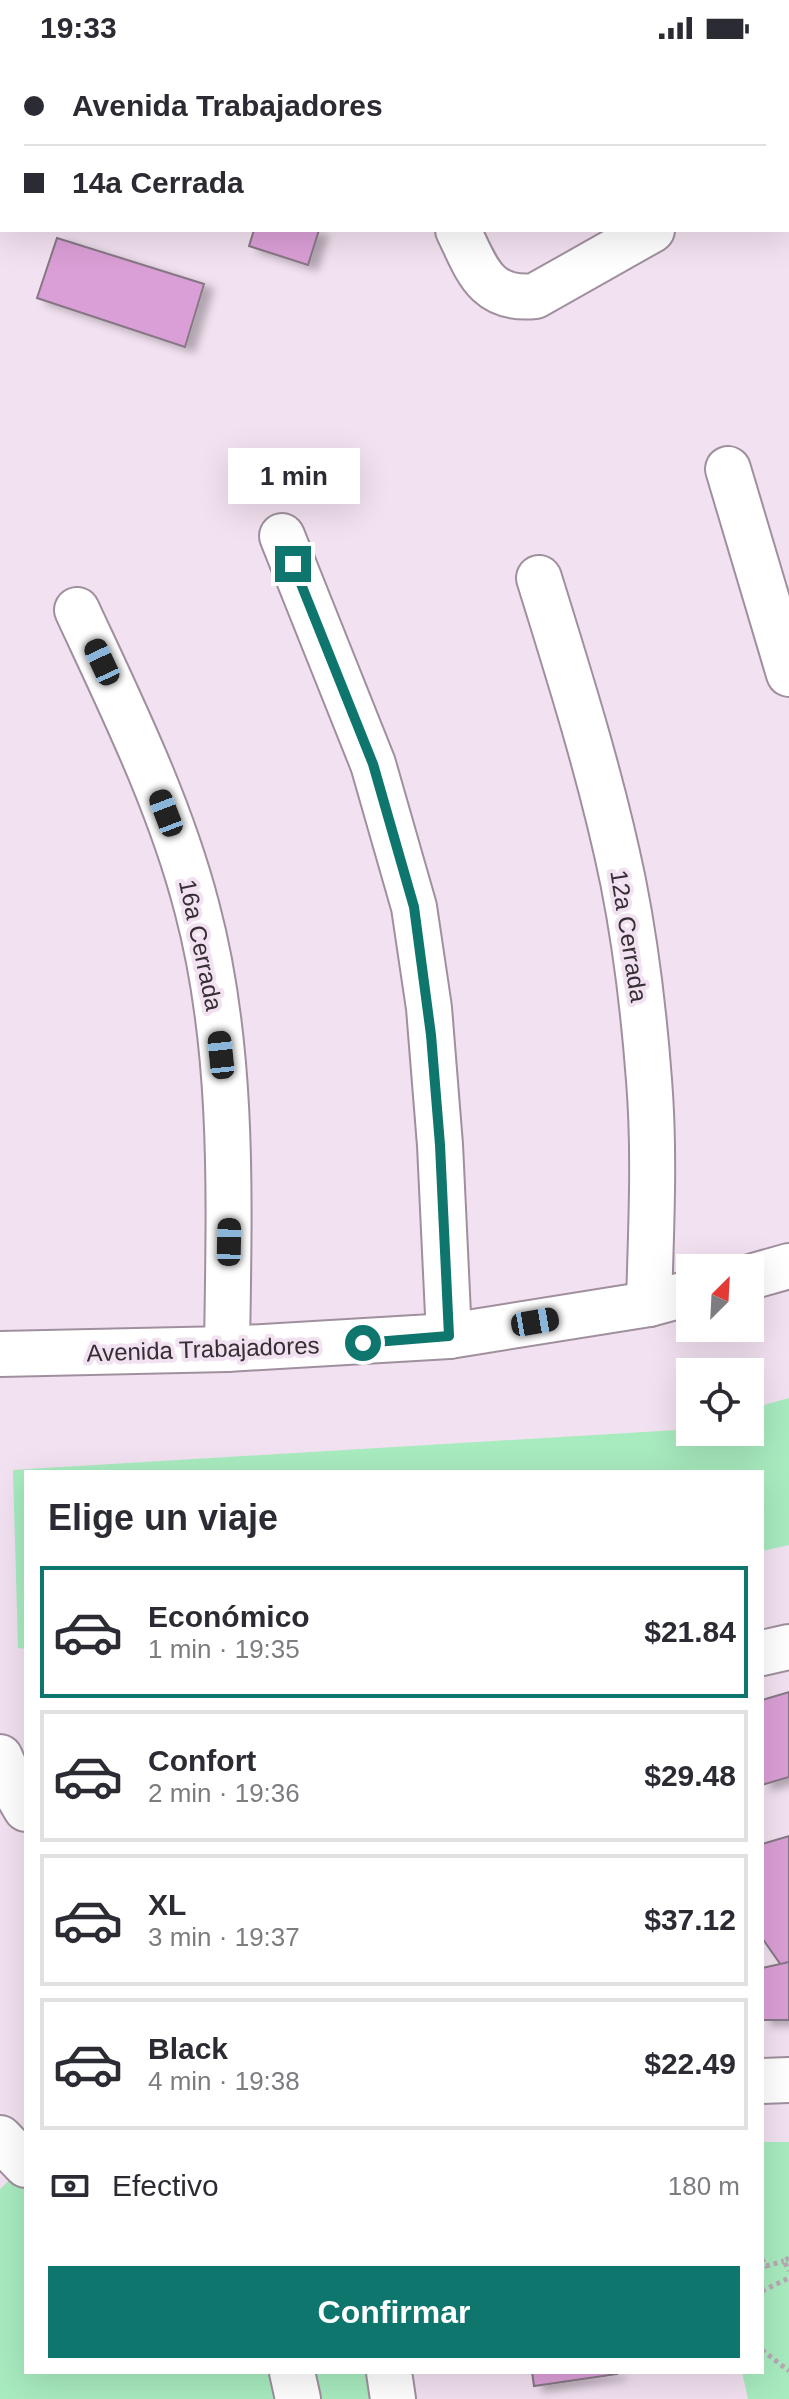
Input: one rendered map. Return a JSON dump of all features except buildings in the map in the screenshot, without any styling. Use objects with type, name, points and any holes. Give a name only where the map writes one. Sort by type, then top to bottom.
[{"type":"street","points":[[459,232],[479,274],[488,285],[517,298],[535,296],[648,232]]},
{"type":"street","points":[[728,469],[789,674]]},
{"type":"street","points":[[282,536],[373,764],[414,907],[429,1008],[440,1145],[449,1336]]},
{"type":"street","name":"12a Cerrada","points":[[539,578],[598,777],[623,882],[639,982],[649,1080],[653,1177],[670,1298]]},
{"type":"street","name":"16a Cerrada","points":[[77,610],[139,741],[176,837],[198,909],[215,1000],[226,1111],[229,1215],[227,1349]]},
{"type":"street","points":[[764,1273],[789,1266]]},
{"type":"street","name":"Avenida Trabajadores","points":[[0,1354],[227,1349],[449,1336],[670,1298]]},
{"type":"street","points":[[764,1653],[789,1647]]},
{"type":"street","points":[[0,1757],[24,1806]]},
{"type":"street","points":[[764,2081],[789,2080]]},
{"type":"street","points":[[0,2138],[24,2163]]},
{"type":"street","points":[[0,2189],[24,2167]]},
{"type":"street","points":[[292,2374],[298,2399]]},
{"type":"street","points":[[389,2374],[393,2399]]},
{"type":"path","points":[[764,2262],[766,2266],[786,2259],[789,2271]]},
{"type":"path","points":[[764,2290],[789,2278]]},
{"type":"path","points":[[764,2352],[789,2371]]},
{"type":"green space","points":[[789,1398],[789,1545],[764,1551],[764,1470],[24,1470],[24,1649],[18,1648],[13,1470],[676,1430],[676,1446],[764,1446],[764,1405]]},
{"type":"green space","points":[[764,2142],[789,2142],[789,2399],[748,2399],[742,2374],[764,2374]]},
{"type":"green space","points":[[24,2167],[24,2374],[389,2374],[393,2399],[0,2399],[0,2189]]},
{"type":"route","points":[[293,564],[373,764],[414,907],[429,1008],[440,1145],[449,1336],[363,1343]]}]
